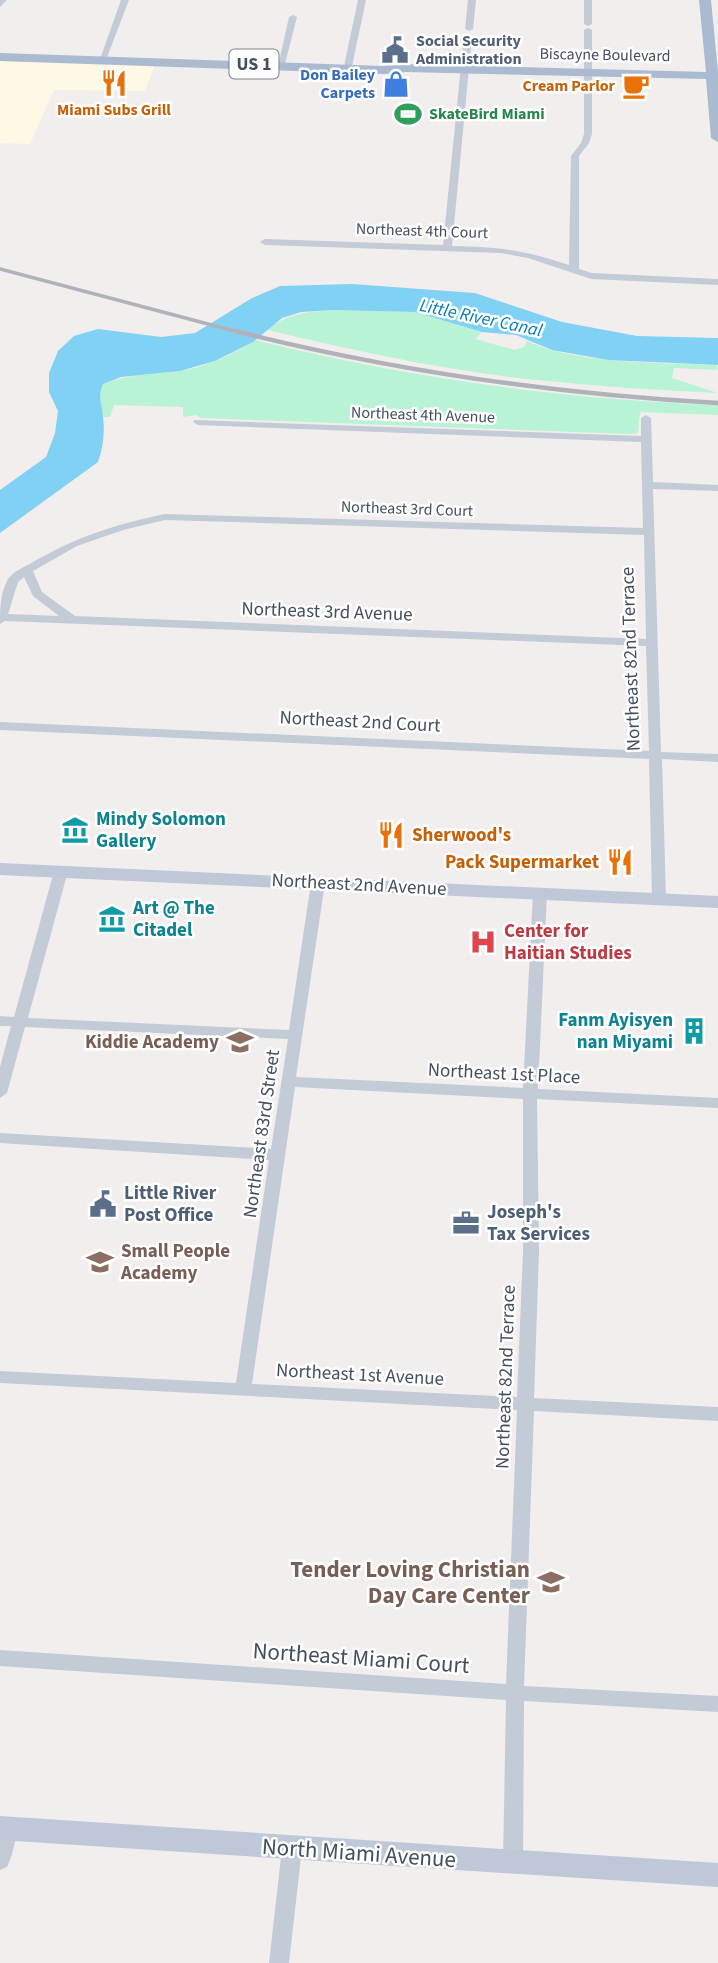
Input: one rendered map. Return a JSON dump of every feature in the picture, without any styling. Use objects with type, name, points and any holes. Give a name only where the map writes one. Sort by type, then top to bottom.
[{"type":"main road","points":[[705,0],[715,76],[718,138]]},
{"type":"main road","name":"Biscayne Boulevard","points":[[0,57],[122,63],[152,61],[352,66],[384,70],[464,69],[715,76]]},
{"type":"main road","name":"Northeast 2nd Avenue","points":[[0,869],[718,902]]},
{"type":"main road","name":"North Miami Avenue","points":[[4,1828],[718,1875]]},
{"type":"street","points":[[0,5],[3,0]]},
{"type":"street","points":[[102,60],[125,0]]},
{"type":"street","points":[[352,66],[362,0]]},
{"type":"street","points":[[447,248],[472,0]]},
{"type":"street","points":[[574,271],[575,156],[586,143],[588,134],[588,0]]},
{"type":"street","points":[[281,64],[293,17]]},
{"type":"street","name":"Northeast 4th Court","points":[[265,242],[519,252],[604,278],[718,282]]},
{"type":"street","name":"Northeast 82nd Terrace","points":[[646,418],[659,899]]},
{"type":"street","name":"Northeast 4th Avenue","points":[[198,422],[646,439]]},
{"type":"street","points":[[648,485],[718,488]]},
{"type":"street","name":"Northeast 3rd Court","points":[[27,570],[73,544],[120,527],[165,517],[649,532]]},
{"type":"street","points":[[0,619],[13,580],[27,570],[37,594],[71,620]]},
{"type":"street","name":"Northeast 3rd Avenue","points":[[0,619],[652,643]]},
{"type":"street","name":"Northeast 2nd Court","points":[[0,726],[718,758]]},
{"type":"street","points":[[0,1093],[61,871]]},
{"type":"street","name":"Northeast 83rd Street","points":[[243,1390],[318,883]]},
{"type":"street","name":"Northeast 82nd Terrace","points":[[513,1863],[515,1693],[531,1252],[530,1095],[540,893]]},
{"type":"street","points":[[0,1021],[296,1035]]},
{"type":"street","name":"Northeast 1st Place","points":[[288,1082],[718,1103]]},
{"type":"street","points":[[0,1138],[278,1155]]},
{"type":"street","name":"Northeast 1st Avenue","points":[[0,1377],[718,1414]]},
{"type":"street","name":"Northeast Miami Court","points":[[0,1658],[718,1704]]},
{"type":"street","points":[[0,1861],[4,1828]]},
{"type":"street","points":[[279,1963],[292,1848]]},
{"type":"shaded area","points":[[0,61],[155,65],[145,91],[54,90],[30,144],[0,143]]},
{"type":"green space","points":[[333,310],[415,312],[482,332],[475,339],[515,350],[524,347],[527,341],[546,349],[594,358],[717,365],[717,370],[674,368],[672,378],[718,393],[590,385],[476,372],[267,330],[290,317]]},
{"type":"green space","points":[[255,340],[427,376],[601,398],[718,405],[718,415],[640,412],[638,433],[630,434],[201,418],[196,415],[183,417],[183,407],[114,405],[110,417],[103,417],[98,396],[103,384],[198,367],[228,356]]},
{"type":"water","name":"Little River Canal","points":[[352,284],[475,293],[562,322],[637,336],[718,338],[718,365],[608,360],[552,350],[516,335],[482,332],[415,312],[301,312],[282,318],[253,342],[215,361],[180,371],[121,377],[103,384],[100,397],[104,435],[98,462],[0,533],[0,490],[46,457],[55,433],[58,411],[49,392],[49,373],[58,351],[74,336],[98,329],[161,337],[195,333],[252,298],[280,286]]},
{"type":"railway","points":[[0,269],[242,333]]},
{"type":"railway","points":[[235,331],[354,358],[475,379],[596,394],[718,403]]},
{"type":"place","name":"Social Security Administration","points":[[395,50]]},
{"type":"place","name":"Miami Subs Grill","points":[[114,83]]},
{"type":"place","name":"Don Bailey Carpets","points":[[396,84]]},
{"type":"place","name":"Cream Parlor","points":[[636,86]]},
{"type":"place","name":"SkateBird Miami","points":[[408,114]]},
{"type":"place","name":"Mindy Solomon Gallery","points":[[75,830]]},
{"type":"place","name":"Sherwood's","points":[[391,835]]},
{"type":"place","name":"Pack Supermarket","points":[[620,862]]},
{"type":"place","name":"Art @ The Citadel","points":[[112,919]]},
{"type":"place","name":"Center for Haitian Studies","points":[[483,942]]},
{"type":"place","name":"Fanm Ayisyen nan Miyami","points":[[694,1031]]},
{"type":"place","name":"Kiddie Academy","points":[[240,1042]]},
{"type":"place","name":"Little River Post Office","points":[[103,1204]]},
{"type":"place","name":"Joseph's Tax Services","points":[[466,1223]]},
{"type":"place","name":"Small People Academy","points":[[100,1262]]},
{"type":"place","name":"Tender Loving Christian Day Care Center","points":[[551,1582]]}]
